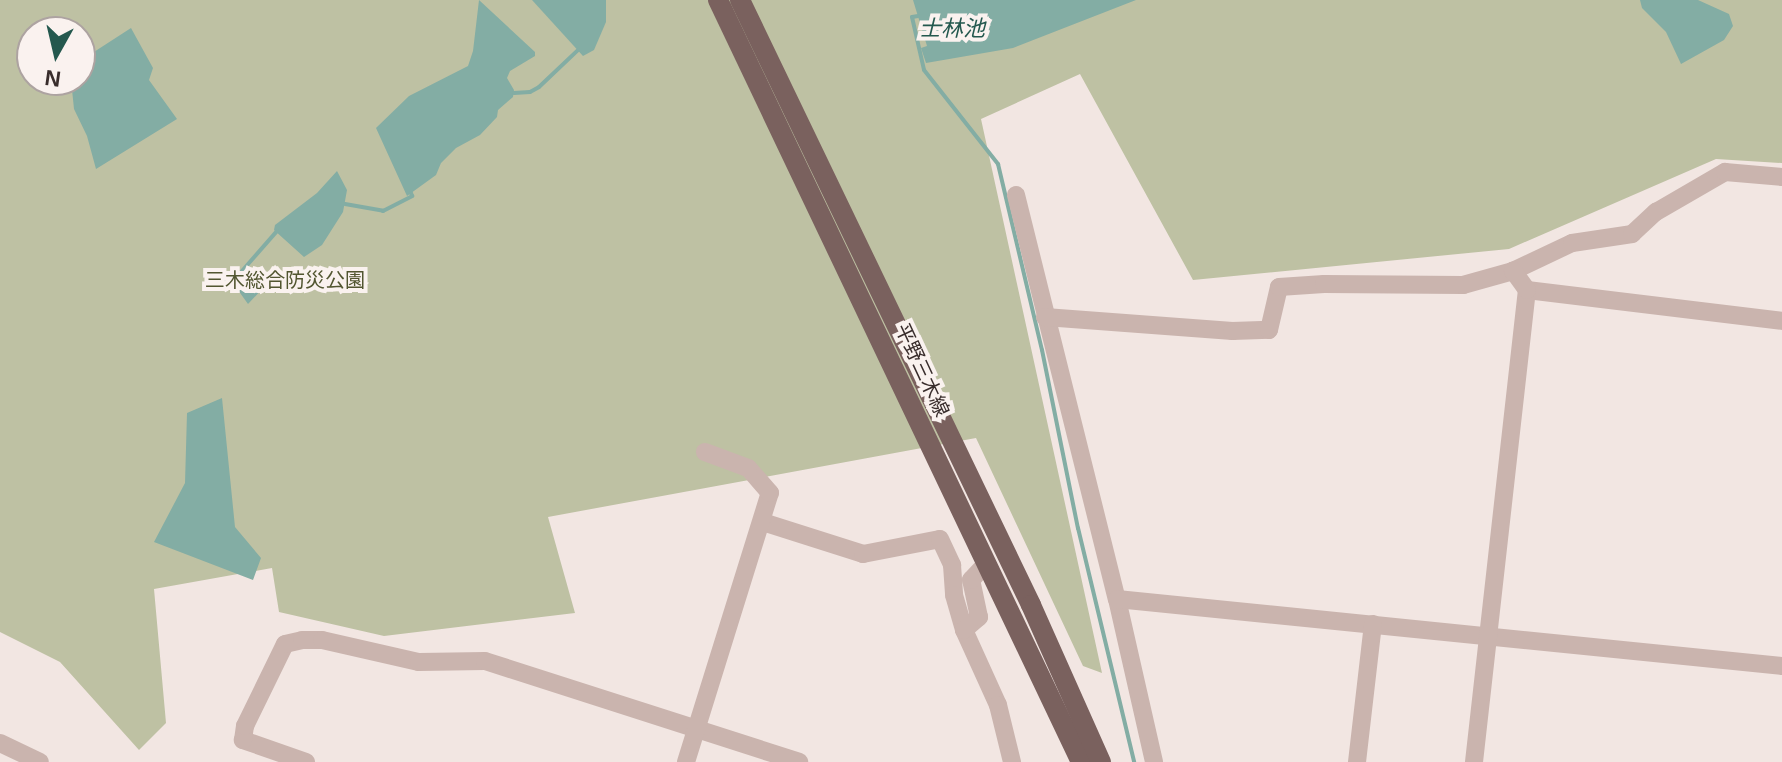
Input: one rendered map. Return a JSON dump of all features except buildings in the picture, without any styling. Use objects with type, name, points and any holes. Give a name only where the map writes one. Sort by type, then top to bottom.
[{"type":"main road","name":"平野三木線","points":[[718,0],[1081,762]]},
{"type":"main road","name":"平野三木線","points":[[740,0],[1024,590],[1101,762]]},
{"type":"street","points":[[1045,317],[1232,331],[1269,330],[1279,287],[1324,284],[1463,285],[1513,271],[1572,243],[1632,234],[1656,212],[1725,172],[1782,177]]},
{"type":"street","points":[[1016,195],[1117,599],[1154,762]]},
{"type":"street","points":[[1474,762],[1527,290],[1513,271]]},
{"type":"street","points":[[1527,290],[1782,321]]},
{"type":"street","points":[[686,762],[770,493],[748,468],[705,452]]},
{"type":"street","points":[[763,522],[863,554],[940,539],[952,565],[954,595],[964,630],[998,705],[1012,762]]},
{"type":"street","points":[[964,630],[979,617],[971,580],[987,563]]},
{"type":"street","points":[[1117,599],[1782,666]]},
{"type":"street","points":[[1357,762],[1373,624]]},
{"type":"street","points":[[306,762],[243,740],[245,726],[285,644],[302,640],[322,640],[419,662],[485,661],[799,762]]},
{"type":"street","points":[[0,743],[40,762]]},
{"type":"green space","name":"三木総合防災公園","points":[[0,0],[1782,0],[1782,163],[1716,159],[1509,249],[1193,280],[1080,74],[981,119],[1102,673],[1083,666],[976,438],[548,517],[575,613],[384,636],[279,612],[272,568],[154,589],[166,723],[139,750],[60,662],[0,632]]},
{"type":"water","points":[[479,0],[535,52],[535,56],[510,71],[507,78],[514,90],[513,97],[498,110],[497,117],[480,135],[456,148],[441,163],[436,175],[407,196],[376,128],[409,96],[468,66],[473,51]]},
{"type":"water","points":[[532,0],[606,0],[606,22],[594,50],[583,56]]},
{"type":"water","name":"士林池","points":[[913,0],[1136,0],[1013,48],[926,63],[921,48],[927,46]]},
{"type":"water","points":[[1640,0],[1698,0],[1729,14],[1733,26],[1724,40],[1681,64],[1666,32],[1642,8]]},
{"type":"water","points":[[131,28],[153,68],[149,80],[177,119],[96,169],[87,136],[74,109],[73,96],[96,96],[96,51]]},
{"type":"water","points":[[337,171],[347,190],[343,212],[322,245],[304,257],[274,230],[275,225],[317,193]]},
{"type":"water","points":[[235,269],[268,283],[248,304],[238,290],[221,282],[222,275]]},
{"type":"water","points":[[222,398],[235,527],[261,558],[253,580],[154,542],[185,483],[187,413]]},
{"type":"waterway","points":[[918,16],[912,17],[924,70],[998,164],[1042,350],[1078,528],[1134,762]]},
{"type":"waterway","points":[[514,93],[530,92],[539,87],[578,50]]},
{"type":"waterway","points":[[345,204],[383,211],[412,196],[411,193]]},
{"type":"waterway","points":[[242,271],[277,231]]}]
